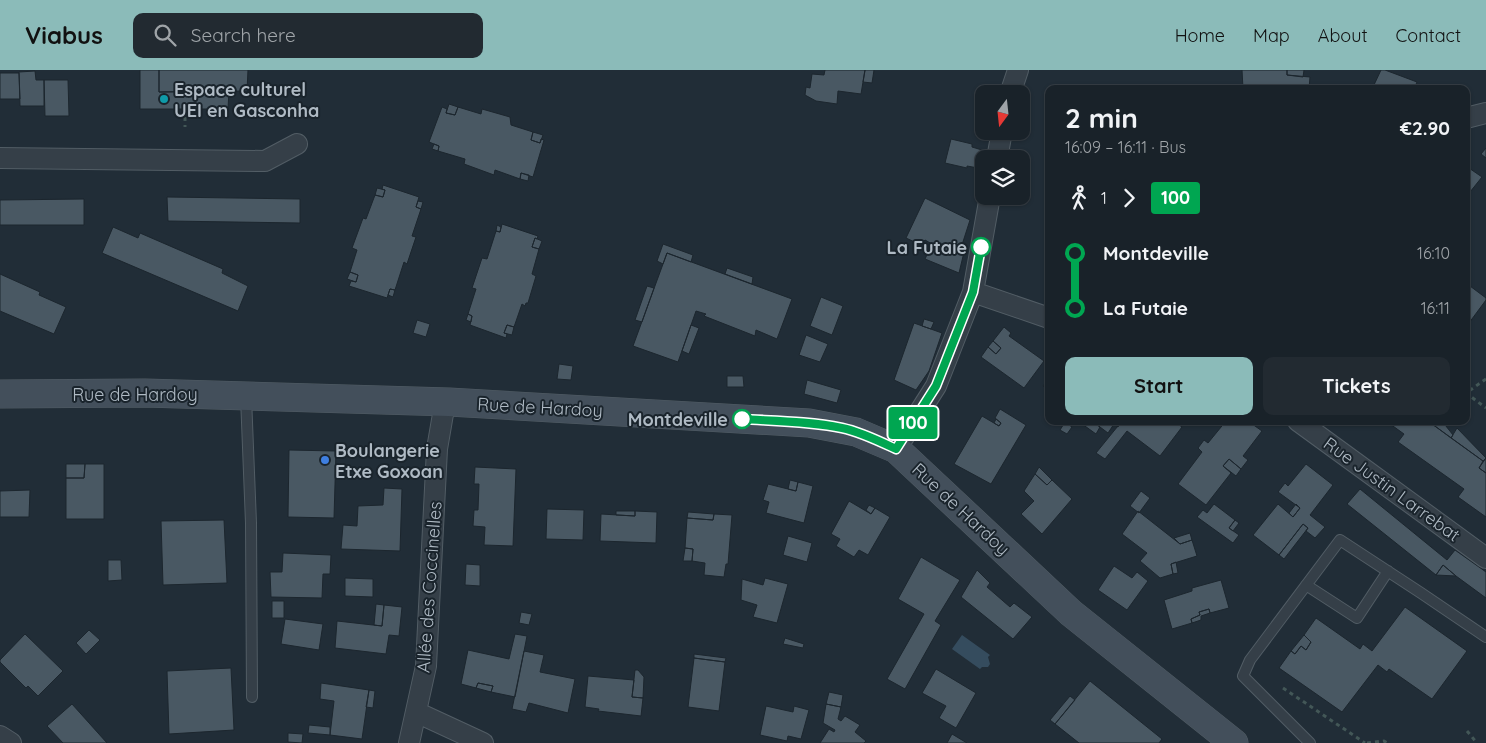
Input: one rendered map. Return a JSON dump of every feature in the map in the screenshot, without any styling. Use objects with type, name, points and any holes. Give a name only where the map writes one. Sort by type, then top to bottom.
[{"type":"street","points":[[1013,85],[1018,70]]},
{"type":"street","points":[[1470,117],[1486,113]]},
{"type":"street","points":[[0,158],[265,161],[297,144]]},
{"type":"street","points":[[896,449],[936,386],[973,292],[988,205]]},
{"type":"street","points":[[973,292],[1045,317]]},
{"type":"street","name":"Rue de Hardoy","points":[[0,394],[145,393],[449,402],[809,423],[856,432],[896,449],[1071,613],[1234,743]]},
{"type":"street","name":"Allée des Coccinelles","points":[[409,743],[426,666],[437,449],[443,414],[449,402]]},
{"type":"street","name":"Rue Justin Larrebat","points":[[1303,425],[1486,558]]},
{"type":"street","points":[[416,712],[482,743]]},
{"type":"street","points":[[0,736],[11,743]]},
{"type":"lane","points":[[246,396],[251,523],[252,697]]},
{"type":"lane","points":[[1310,743],[1243,676],[1250,660],[1340,540],[1486,637]]},
{"type":"lane","points":[[1306,585],[1357,618],[1388,571]]},
{"type":"path","points":[[185,109],[185,127]]},
{"type":"path","points":[[1470,390],[1486,379]]},
{"type":"path","points":[[1470,396],[1486,408]]},
{"type":"path","points":[[1280,687],[1366,743],[1384,741],[1387,743]]},
{"type":"path","points":[[1467,731],[1477,743]]},
{"type":"water","points":[[962,635],[990,655],[988,657],[990,664],[988,667],[980,669],[952,649]]},
{"type":"building","points":[[140,70],[159,70],[159,92],[229,91],[228,109],[140,109]]},
{"type":"building","points":[[159,70],[248,70],[247,91],[159,92]]},
{"type":"building","points":[[825,70],[865,70],[861,94],[838,91],[837,104],[816,101],[805,95],[806,87],[810,88],[812,74],[824,75]]},
{"type":"building","points":[[865,70],[874,70],[872,83],[863,82]]},
{"type":"building","points":[[1242,70],[1287,70],[1287,75],[1310,77],[1309,85],[1243,85]]},
{"type":"building","points":[[1287,70],[1304,70],[1303,77],[1287,75]]},
{"type":"building","points":[[1381,70],[1417,82],[1416,85],[1374,85]]},
{"type":"building","points":[[35,71],[36,80],[44,80],[44,106],[20,106],[19,72]]},
{"type":"building","points":[[0,73],[19,73],[20,99],[0,99]]},
{"type":"building","points":[[44,80],[68,80],[69,116],[45,116]]},
{"type":"building","points":[[449,104],[458,107],[455,115],[446,113]]},
{"type":"building","points":[[442,107],[447,109],[446,113],[455,115],[458,107],[481,114],[482,109],[510,117],[511,125],[533,132],[531,140],[540,143],[541,139],[544,140],[533,177],[521,173],[520,179],[495,170],[494,175],[464,164],[465,159],[438,151],[439,146],[429,142]]},
{"type":"building","points":[[533,132],[543,135],[540,143],[531,140]]},
{"type":"building","points":[[951,139],[972,144],[972,147],[982,150],[975,150],[975,167],[967,166],[967,168],[945,163]]},
{"type":"building","points":[[434,144],[439,146],[438,151],[432,149]]},
{"type":"building","points":[[1486,148],[1486,158],[1481,154]]},
{"type":"building","points":[[1470,169],[1482,177],[1470,192]]},
{"type":"building","points":[[521,173],[529,175],[528,181],[520,179]]},
{"type":"building","points":[[383,185],[419,197],[416,207],[421,209],[412,236],[416,237],[407,264],[404,262],[395,290],[390,289],[387,298],[349,286],[351,281],[356,282],[358,275],[350,272],[357,250],[352,248],[363,218],[366,219],[375,195],[383,197],[385,190],[382,189]]},
{"type":"building","points":[[377,188],[385,190],[383,197],[375,195]]},
{"type":"building","points":[[167,197],[300,199],[300,223],[168,221]]},
{"type":"building","points":[[925,198],[970,220],[961,248],[965,248],[959,273],[925,259],[932,244],[925,240],[921,245],[906,238]]},
{"type":"building","points":[[84,199],[84,225],[0,225],[0,200]]},
{"type":"building","points":[[418,201],[423,202],[421,209],[416,207]]},
{"type":"building","points":[[502,224],[538,236],[537,239],[535,238],[532,247],[539,249],[532,274],[536,276],[528,303],[525,306],[522,304],[514,327],[507,325],[504,333],[507,334],[506,338],[470,325],[472,316],[468,314],[476,289],[472,288],[482,258],[487,259],[496,231],[500,232]]},
{"type":"building","points":[[497,225],[501,227],[500,232],[496,231]]},
{"type":"building","points":[[113,227],[138,238],[140,233],[223,269],[222,273],[248,286],[238,311],[102,253]]},
{"type":"building","points":[[535,238],[542,241],[539,249],[532,247]]},
{"type":"building","points":[[663,244],[693,255],[691,262],[667,253],[663,264],[657,261]]},
{"type":"building","points":[[667,253],[792,299],[777,339],[756,330],[755,336],[696,311],[678,362],[633,346]]},
{"type":"building","points":[[727,268],[753,277],[752,284],[725,274]]},
{"type":"building","points":[[350,272],[358,275],[356,282],[347,279]]},
{"type":"building","points":[[0,274],[40,292],[39,295],[66,307],[54,334],[0,311]]},
{"type":"building","points":[[647,286],[654,288],[642,322],[635,320]]},
{"type":"building","points":[[1470,286],[1486,298],[1470,322]]},
{"type":"building","points":[[390,289],[395,290],[393,297],[388,295]]},
{"type":"building","points":[[821,297],[843,306],[832,335],[810,326]]},
{"type":"building","points":[[468,314],[472,316],[471,322],[466,320]]},
{"type":"building","points":[[924,319],[934,322],[931,329],[922,326]]},
{"type":"building","points":[[417,320],[430,324],[426,337],[413,333]]},
{"type":"building","points":[[914,323],[942,333],[929,371],[916,390],[894,380]]},
{"type":"building","points":[[507,325],[514,327],[512,335],[504,333]]},
{"type":"building","points":[[691,325],[699,328],[689,354],[682,351]]},
{"type":"building","points":[[1004,327],[1011,333],[1009,336],[1044,361],[1024,388],[981,357],[988,347],[996,354],[1001,348],[993,341]]},
{"type":"building","points":[[806,335],[828,344],[820,362],[799,355]]},
{"type":"building","points":[[993,341],[1001,348],[996,354],[988,347]]},
{"type":"building","points":[[559,364],[573,366],[571,380],[557,379]]},
{"type":"building","points":[[727,376],[743,376],[744,387],[727,387]]},
{"type":"building","points":[[807,380],[841,390],[837,403],[804,394]]},
{"type":"building","points":[[1000,409],[1026,425],[991,484],[954,464],[982,416],[999,426],[1001,423],[995,418]]},
{"type":"building","points":[[996,419],[1001,423],[999,426],[994,423]]},
{"type":"building","points":[[1063,425],[1072,427],[1067,434],[1060,430]]},
{"type":"building","points":[[1084,425],[1097,425],[1100,427],[1096,434]]},
{"type":"building","points":[[1097,425],[1113,425],[1108,433]]},
{"type":"building","points":[[1119,425],[1179,425],[1182,427],[1160,456],[1127,431],[1105,459],[1096,453]]},
{"type":"building","points":[[1223,425],[1254,425],[1262,431],[1243,456],[1248,460],[1241,469],[1229,459],[1223,466],[1231,473],[1206,505],[1178,484],[1202,452],[1198,448],[1204,440],[1208,443]]},
{"type":"building","points":[[1392,425],[1434,425],[1483,461],[1479,468],[1486,473],[1486,517],[1458,497],[1464,489],[1398,442],[1404,434]]},
{"type":"building","points":[[1433,425],[1445,425],[1453,435],[1451,438]]},
{"type":"building","points":[[1457,428],[1486,458],[1483,461],[1451,438]]},
{"type":"building","points":[[289,450],[336,451],[334,518],[288,517]]},
{"type":"building","points":[[1486,458],[1486,473],[1479,468]]},
{"type":"building","points":[[1229,459],[1241,469],[1236,476],[1223,466]]},
{"type":"building","points":[[66,464],[85,464],[84,478],[66,478]]},
{"type":"building","points":[[85,464],[104,464],[104,519],[66,519],[66,478],[84,478]]},
{"type":"building","points":[[1306,464],[1333,485],[1310,515],[1325,527],[1315,538],[1306,531],[1308,528],[1303,524],[1279,555],[1253,535],[1278,504],[1293,517],[1300,508],[1278,492],[1285,483],[1288,486]]},
{"type":"building","points":[[475,467],[516,469],[513,546],[484,545],[485,527],[473,526],[474,510],[478,510],[479,484],[474,484]]},
{"type":"building","points":[[1039,467],[1052,480],[1047,485],[1035,474]]},
{"type":"building","points":[[1035,474],[1047,485],[1052,480],[1072,499],[1042,534],[1021,514],[1034,501],[1024,491]]},
{"type":"building","points":[[790,480],[798,482],[796,491],[788,489]]},
{"type":"building","points":[[798,482],[813,486],[804,523],[766,513],[769,502],[763,500],[768,484],[796,491]]},
{"type":"building","points":[[384,488],[402,489],[400,551],[341,549],[343,525],[357,526],[358,506],[383,505]]},
{"type":"building","points":[[1360,489],[1447,560],[1455,550],[1486,572],[1486,598],[1443,565],[1436,575],[1347,504]]},
{"type":"building","points":[[30,490],[29,517],[0,517],[0,491]]},
{"type":"building","points":[[1141,491],[1150,498],[1139,513],[1130,506]]},
{"type":"building","points":[[849,501],[871,514],[875,508],[890,517],[868,555],[859,550],[854,557],[836,546],[840,539],[831,534]]},
{"type":"building","points":[[1214,504],[1235,520],[1229,528],[1239,535],[1233,543],[1197,517],[1203,510],[1207,513]]},
{"type":"building","points":[[1296,504],[1300,508],[1293,517],[1289,513]]},
{"type":"building","points":[[869,505],[875,508],[871,514],[866,510]]},
{"type":"building","points":[[547,509],[584,510],[583,540],[546,539]]},
{"type":"building","points":[[616,511],[635,511],[635,516],[616,515]]},
{"type":"building","points":[[635,511],[657,512],[656,543],[600,541],[601,514],[635,516]]},
{"type":"building","points":[[1138,511],[1180,544],[1192,540],[1197,556],[1171,564],[1173,574],[1160,578],[1140,561],[1147,553],[1122,534]]},
{"type":"building","points":[[688,512],[714,514],[713,520],[687,518]]},
{"type":"building","points":[[714,514],[732,515],[728,564],[726,564],[724,577],[704,575],[705,563],[692,561],[693,549],[685,548],[687,518],[713,520]]},
{"type":"building","points":[[224,520],[227,583],[163,585],[161,521]]},
{"type":"building","points":[[1235,520],[1239,523],[1233,531],[1229,528]]},
{"type":"building","points":[[1303,524],[1308,528],[1284,559],[1279,555]]},
{"type":"building","points":[[1190,533],[1192,540],[1180,544],[1174,538]]},
{"type":"building","points":[[788,536],[812,543],[807,562],[783,555]]},
{"type":"building","points":[[685,548],[693,549],[692,561],[683,561]]},
{"type":"building","points":[[283,553],[331,555],[330,574],[323,574],[322,598],[271,597],[270,572],[282,572]]},
{"type":"building","points":[[921,557],[960,580],[935,621],[941,625],[905,689],[887,679],[924,614],[898,599]]},
{"type":"building","points":[[108,560],[121,560],[122,580],[108,581]]},
{"type":"building","points":[[1176,562],[1178,573],[1173,574],[1171,564]]},
{"type":"building","points":[[466,564],[480,565],[480,586],[465,585]]},
{"type":"building","points":[[1443,565],[1456,576],[1436,575]]},
{"type":"building","points":[[1114,566],[1132,578],[1137,572],[1148,581],[1127,610],[1098,590]]},
{"type":"building","points":[[977,570],[990,583],[987,587],[1010,607],[1014,603],[1032,617],[1013,639],[961,597]]},
{"type":"building","points":[[345,578],[373,579],[373,597],[345,596]]},
{"type":"building","points":[[765,578],[788,584],[777,623],[753,617],[757,605],[741,600],[742,579],[763,585]]},
{"type":"building","points":[[1221,580],[1229,608],[1210,613],[1209,609],[1199,612],[1200,615],[1191,619],[1192,623],[1172,629],[1164,600],[1192,591],[1192,588]]},
{"type":"building","points":[[272,601],[284,601],[284,618],[272,618]]},
{"type":"building","points":[[376,604],[384,605],[382,626],[374,625]]},
{"type":"building","points":[[384,605],[402,607],[399,636],[389,635],[386,654],[335,648],[337,621],[382,626]]},
{"type":"building","points":[[1405,607],[1467,651],[1432,699],[1389,669],[1387,672],[1378,665],[1342,712],[1279,668],[1291,651],[1295,654],[1301,646],[1306,650],[1311,642],[1304,635],[1316,618],[1360,649],[1363,644],[1372,651]]},
{"type":"building","points":[[1209,609],[1210,613],[1201,616],[1201,620],[1192,623],[1191,619],[1200,615],[1199,612]]},
{"type":"building","points":[[521,612],[532,614],[529,625],[519,623]]},
{"type":"building","points":[[285,619],[323,624],[319,650],[281,644]]},
{"type":"building","points":[[89,630],[100,640],[86,654],[76,643]]},
{"type":"building","points":[[25,634],[63,671],[38,696],[28,686],[26,688],[0,662]]},
{"type":"building","points":[[515,634],[527,636],[515,697],[491,692],[493,686],[478,683],[476,688],[461,684],[468,650],[509,659]]},
{"type":"building","points":[[1304,635],[1311,642],[1306,650],[1301,646],[1295,654],[1291,651]]},
{"type":"building","points":[[785,638],[804,644],[803,648],[783,644]]},
{"type":"building","points":[[524,651],[544,655],[540,672],[575,679],[568,713],[529,703],[526,712],[512,709]]},
{"type":"building","points":[[694,654],[726,658],[725,662],[694,658]]},
{"type":"building","points":[[694,658],[725,662],[719,711],[688,707]]},
{"type":"building","points":[[231,668],[234,730],[169,734],[167,671]]},
{"type":"building","points":[[936,669],[976,693],[956,728],[939,718],[946,706],[922,693]]},
{"type":"building","points":[[635,670],[638,670],[644,677],[643,698],[632,697]]},
{"type":"building","points":[[588,676],[634,680],[632,697],[643,698],[641,716],[598,711],[599,709],[585,707]]},
{"type":"building","points":[[1090,681],[1162,739],[1159,743],[1079,743],[1055,724]]},
{"type":"building","points":[[321,683],[369,690],[362,739],[330,735],[334,701],[320,699]]},
{"type":"building","points":[[478,683],[493,686],[491,692],[476,688]]},
{"type":"building","points":[[369,690],[375,691],[373,708],[366,707]]},
{"type":"building","points":[[829,692],[843,695],[841,707],[826,704]]},
{"type":"building","points":[[1070,696],[1075,700],[1055,724],[1050,720]]},
{"type":"building","points":[[72,704],[107,743],[63,743],[47,726]]},
{"type":"building","points":[[826,704],[841,707],[838,719],[841,721],[845,716],[860,725],[855,732],[866,741],[864,743],[820,743],[829,729],[834,732],[835,730],[823,723]]},
{"type":"building","points":[[766,706],[793,712],[794,706],[809,710],[801,739],[788,736],[787,741],[760,735]]},
{"type":"building","points":[[309,725],[330,727],[330,735],[308,733]]},
{"type":"building","points":[[288,733],[303,734],[302,743],[288,742]]},
{"type":"building","points":[[952,734],[967,743],[947,743]]},
{"type":"bus line","name":"100","points":[[742,419],[809,423],[842,428],[878,440],[896,449],[936,386],[973,292],[981,247]]},
{"type":"place","name":"Espace culturel UEI en Gasconha","points":[[164,99]]},
{"type":"place","name":"La Futaie","points":[[981,247]]},
{"type":"place","name":"Montdeville","points":[[742,419]]},
{"type":"place","name":"Boulangerie Etxe Goxoan","points":[[325,460]]}]
